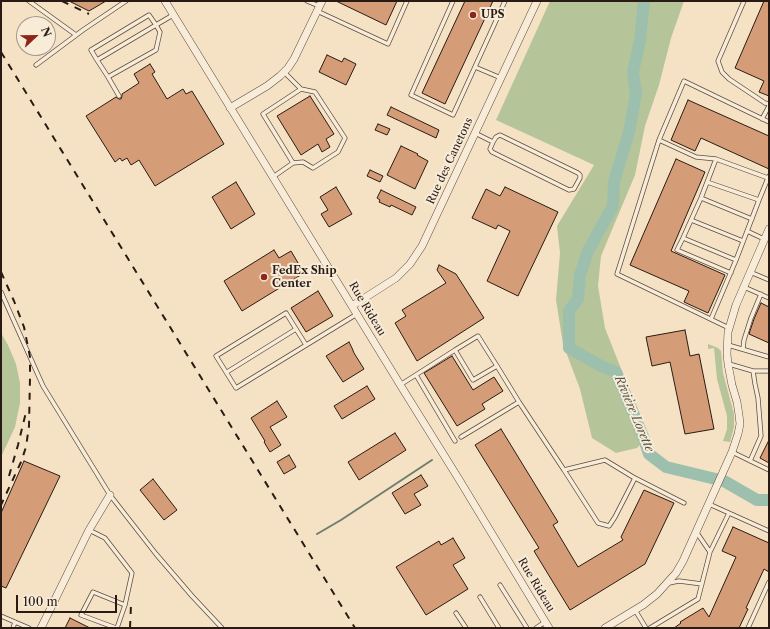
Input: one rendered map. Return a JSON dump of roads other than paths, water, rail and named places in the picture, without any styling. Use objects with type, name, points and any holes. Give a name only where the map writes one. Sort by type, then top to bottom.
[{"type":"street","name":"Rue Rideau","points":[[165,1],[547,625]]},
{"type":"street","name":"Rue des Canetons","points":[[352,306],[396,278],[410,264],[422,246],[537,1]]},
{"type":"street","points":[[230,108],[267,86],[284,72],[294,59],[319,6]]},
{"type":"street","points":[[605,628],[635,610],[657,594],[676,573],[726,468],[738,434],[739,415],[728,364],[727,344],[729,328],[736,305],[769,229]]},
{"type":"street","points":[[41,628],[89,530],[110,495]]},
{"type":"lane","points":[[30,1],[76,36]]},
{"type":"lane","points":[[36,65],[126,1]]},
{"type":"lane","points":[[307,1],[319,6],[388,44],[407,1]]},
{"type":"lane","points":[[453,1],[411,95],[453,115],[505,1]]},
{"type":"lane","points":[[744,1],[718,61],[722,72],[729,79],[769,105],[762,119]]},
{"type":"lane","points":[[108,77],[156,50],[160,32],[149,14],[91,50],[119,96]]},
{"type":"lane","points":[[97,60],[174,15]]},
{"type":"lane","points":[[475,67],[501,78]]},
{"type":"lane","points":[[272,177],[293,163],[303,162],[313,168],[338,152],[345,138],[315,92],[302,89],[284,72]]},
{"type":"lane","points":[[729,328],[617,274],[659,140],[684,81],[769,122]]},
{"type":"lane","points":[[293,163],[263,114],[302,89]]},
{"type":"lane","points":[[475,133],[492,142]]},
{"type":"lane","points":[[498,135],[500,135],[578,173],[580,178],[574,189],[569,190],[492,152],[490,148],[492,142],[498,135]]},
{"type":"lane","points":[[659,140],[696,157],[716,159],[769,177],[711,319]]},
{"type":"lane","points":[[716,159],[701,198],[677,250],[731,273]]},
{"type":"lane","points":[[707,182],[759,200]]},
{"type":"lane","points":[[701,198],[752,218]]},
{"type":"lane","points":[[691,220],[743,241]]},
{"type":"lane","points":[[747,231],[765,239]]},
{"type":"lane","points":[[683,238],[736,260]]},
{"type":"lane","points":[[750,272],[769,280]]},
{"type":"lane","points":[[744,287],[769,298]]},
{"type":"lane","points":[[1,292],[43,386],[110,495],[156,554],[222,628]]},
{"type":"lane","points":[[744,349],[744,340],[761,294]]},
{"type":"lane","points":[[306,345],[286,313],[216,356],[236,388],[357,314]]},
{"type":"lane","points":[[227,372],[296,329]]},
{"type":"lane","points":[[400,385],[478,336],[598,523],[609,526],[635,478]]},
{"type":"lane","points":[[727,344],[769,357]]},
{"type":"lane","points":[[455,350],[473,380],[497,366]]},
{"type":"lane","points":[[728,364],[753,371],[769,371]]},
{"type":"lane","points":[[750,461],[761,436],[760,411],[753,371]]},
{"type":"lane","points":[[416,374],[456,441]]},
{"type":"lane","points":[[461,437],[519,402]]},
{"type":"lane","points":[[732,452],[769,470]]},
{"type":"lane","points":[[564,470],[605,460],[635,478],[684,503]]},
{"type":"lane","points":[[709,504],[769,531]]},
{"type":"lane","points":[[650,628],[698,599],[710,552],[729,513]]},
{"type":"lane","points":[[89,530],[105,538],[132,573],[125,605],[116,628],[81,614],[93,592],[125,605]]},
{"type":"lane","points":[[696,532],[710,552]]},
{"type":"lane","points":[[668,583],[679,581],[702,584]]},
{"type":"lane","points":[[748,628],[769,582]]},
{"type":"lane","points":[[500,585],[527,628]]},
{"type":"lane","points":[[480,597],[499,628]]},
{"type":"lane","points":[[635,610],[646,628]]},
{"type":"lane","points":[[456,613],[466,628]]},
{"type":"lane","points":[[1,616],[29,628]]},
{"type":"lane","points":[[12,628],[15,622]]},
{"type":"lane","points":[[536,628],[547,625]]},
{"type":"waterway","name":"Rivière Lorette","points":[[644,1],[640,40],[633,72],[636,94],[629,132],[614,182],[613,206],[588,251],[580,275],[578,299],[569,311],[569,348],[601,366],[616,372],[649,454],[666,467],[724,481],[757,500],[769,500]]},
{"type":"waterway","points":[[317,534],[341,520],[432,460]]},
{"type":"railway","points":[[62,1],[89,14]]},
{"type":"railway","points":[[1,52],[355,628]]},
{"type":"railway","points":[[1,272],[24,327],[30,357],[29,426],[26,447],[21,462],[1,505]]},
{"type":"railway","points":[[9,476],[26,412]]},
{"type":"railway","points":[[130,628],[131,605]]},
{"type":"place","name":"UPS","points":[[473,15]]},
{"type":"place","name":"FedEx Ship Center","points":[[264,277]]}]
